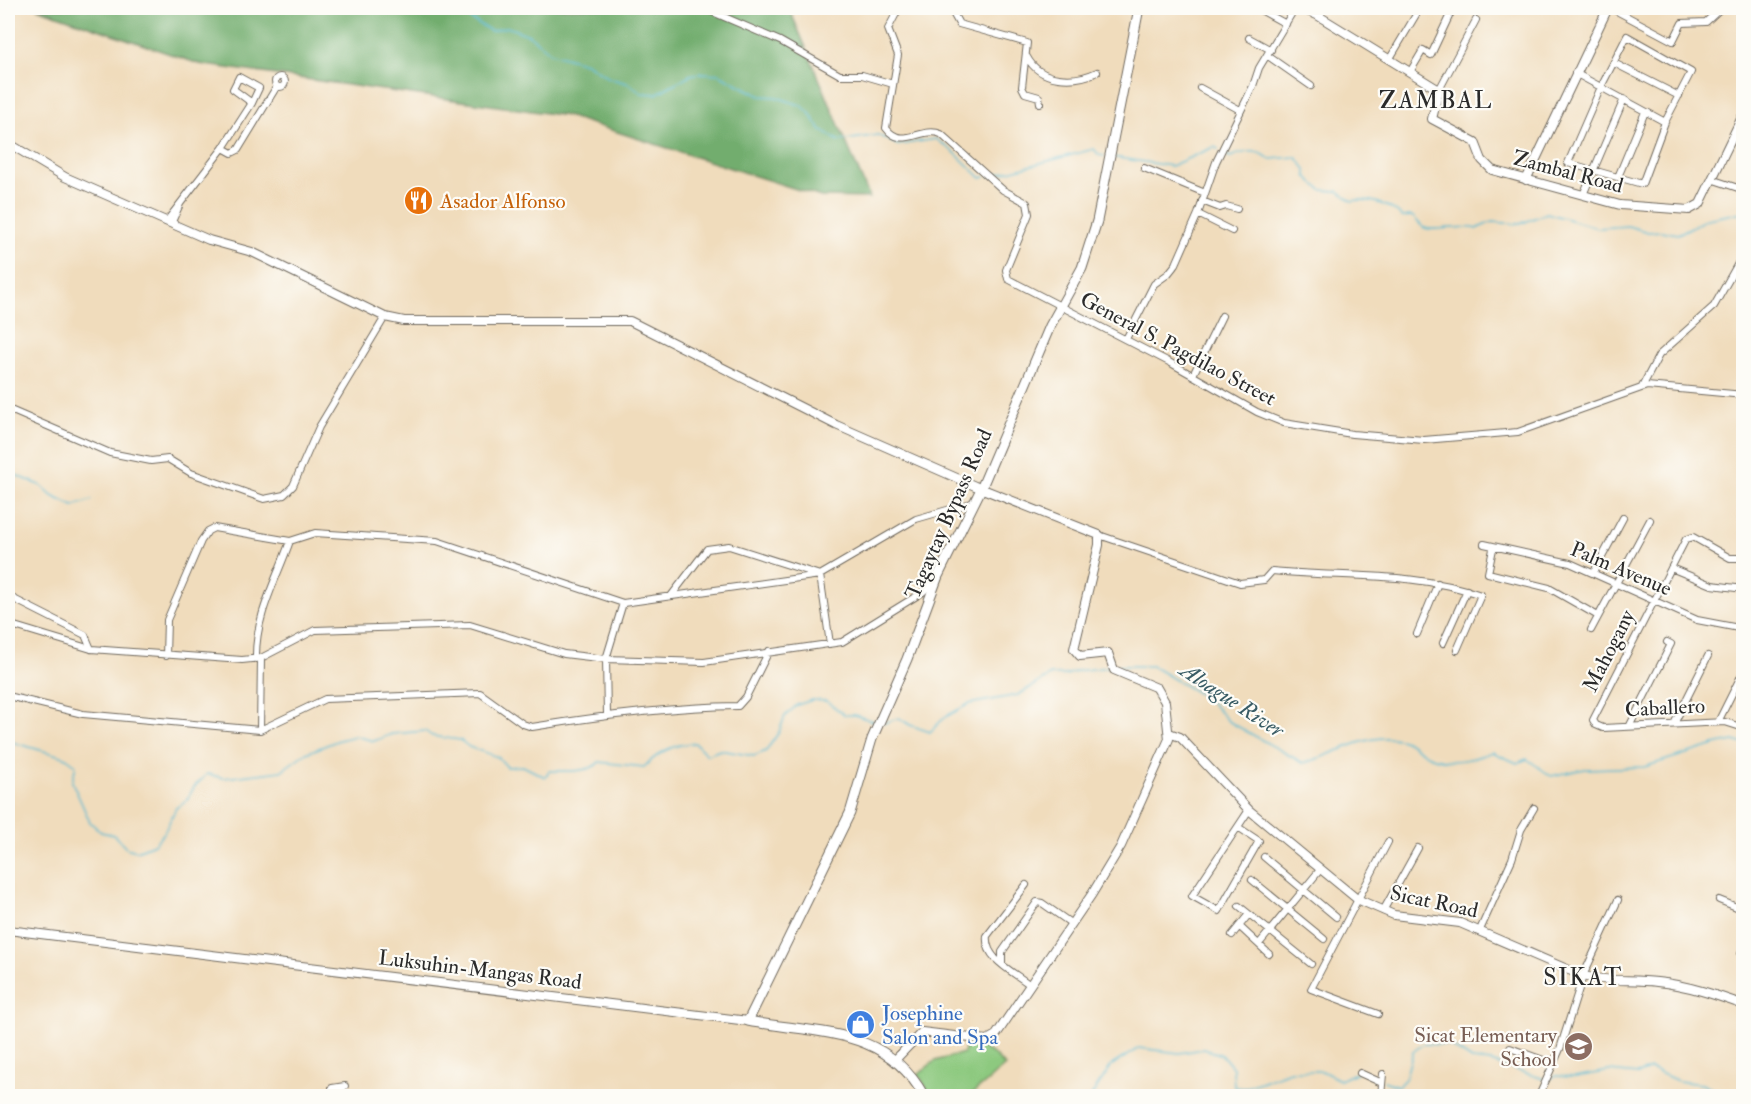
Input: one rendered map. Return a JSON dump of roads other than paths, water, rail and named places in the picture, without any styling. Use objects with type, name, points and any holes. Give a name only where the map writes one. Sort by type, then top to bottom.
[{"type":"main road","name":"Tagaytay Bypass Road","points":[[748,1021],[850,813],[873,739],[907,659],[938,576],[981,489],[1046,334],[1087,256],[1097,221],[1139,8]]},
{"type":"main road","name":"Luksuhin-Mangas Road","points":[[748,1021],[841,1034],[865,1042],[895,1060],[924,1096]]},
{"type":"street","points":[[688,8],[708,10],[780,40],[840,75],[862,75],[893,84]]},
{"type":"street","name":"General S. Pagdilao Street","points":[[899,8],[888,29],[898,52],[885,123],[890,132],[904,138],[937,132],[992,181],[1008,193],[1024,200],[1029,206],[1029,214],[1006,275],[1034,293],[1126,339],[1257,412],[1284,423],[1352,434],[1419,440],[1528,430],[1642,387],[1743,395]]},
{"type":"street","points":[[957,8],[954,15],[959,24],[1026,42],[1028,45],[1023,90],[1039,97],[1040,103]]},
{"type":"street","points":[[1257,8],[1286,24]]},
{"type":"street","points":[[1126,339],[1154,284],[1174,268],[1258,71],[1295,8]]},
{"type":"street","points":[[1300,8],[1320,11],[1389,60],[1439,90],[1476,20]]},
{"type":"street","points":[[1389,60],[1420,8]]},
{"type":"street","points":[[1410,72],[1423,50],[1431,55],[1453,8]]},
{"type":"street","points":[[1526,180],[1575,73],[1610,8],[1673,41],[1682,23],[1706,22],[1720,8]]},
{"type":"street","points":[[1627,36],[1691,72],[1665,122],[1642,184],[1568,163],[1614,63],[1627,36]]},
{"type":"street","points":[[1249,38],[1311,86]]},
{"type":"street","points":[[1026,57],[1033,67],[1053,77],[1082,79],[1097,72]]},
{"type":"street","points":[[1614,63],[1679,96]]},
{"type":"street","points":[[1575,73],[1665,122]]},
{"type":"street","points":[[169,223],[257,96],[259,91],[257,86],[243,77],[236,79],[234,91],[252,103]]},
{"type":"street","points":[[223,148],[232,153],[238,150],[277,86]]},
{"type":"street","points":[[1200,88],[1240,110]]},
{"type":"street","name":"Zambal Road","points":[[1439,90],[1432,119],[1475,142],[1482,160],[1492,170],[1628,206],[1689,210],[1700,204],[1714,180],[1720,158],[1743,113]]},
{"type":"street","points":[[257,96],[268,102]]},
{"type":"street","points":[[1583,195],[1624,99]]},
{"type":"street","points":[[1618,177],[1645,112]]},
{"type":"street","points":[[8,143],[65,177],[209,240],[252,252],[385,317],[414,321],[630,321],[836,425],[981,489],[1098,535],[1240,583],[1264,580],[1272,571],[1438,583],[1481,595],[1457,650]]},
{"type":"street","points":[[1144,168],[1205,192]]},
{"type":"street","points":[[1714,180],[1743,190]]},
{"type":"street","points":[[1202,201],[1220,208],[1226,206],[1237,209]]},
{"type":"street","points":[[1198,214],[1232,231]]},
{"type":"street","points":[[1642,387],[1659,355],[1714,306],[1743,253]]},
{"type":"street","points":[[1193,375],[1222,316]]},
{"type":"street","points":[[8,409],[110,453],[151,461],[168,459],[191,473],[264,499],[272,499],[284,495],[293,486],[319,428],[385,317]]},
{"type":"street","points":[[166,656],[167,620],[201,541],[208,531],[214,528],[290,541],[315,533],[437,541],[623,603],[820,574],[916,519],[975,502]]},
{"type":"street","points":[[1594,572],[1623,518]]},
{"type":"street","points":[[1591,630],[1650,519]]},
{"type":"street","points":[[895,1060],[916,1036],[926,1031],[992,1038],[1072,924],[1129,832],[1169,733],[1165,702],[1157,688],[1114,670],[1111,655],[1104,652],[1080,656],[1074,649],[1099,545],[1098,535]]},
{"type":"street","name":"Mahogany","points":[[1593,718],[1689,536],[1731,558],[1743,558]]},
{"type":"street","points":[[260,730],[257,631],[290,541]]},
{"type":"street","name":"Palm Avenue","points":[[1484,544],[1562,561],[1617,582],[1697,620],[1743,629]]},
{"type":"street","points":[[672,596],[712,547],[729,546],[820,574]]},
{"type":"street","points":[[1496,547],[1493,549],[1488,573],[1550,588],[1598,616]]},
{"type":"street","points":[[1671,567],[1712,585],[1743,589]]},
{"type":"street","points":[[820,574],[830,644]]},
{"type":"street","points":[[8,624],[91,649],[166,656],[259,659],[315,630],[470,624],[564,654],[606,659],[704,662],[830,644],[851,637],[922,593],[938,576]]},
{"type":"street","points":[[1418,634],[1438,583]]},
{"type":"street","points":[[1443,642],[1467,590]]},
{"type":"street","points":[[8,596],[85,635],[91,649]]},
{"type":"street","points":[[608,715],[606,659],[623,603]]},
{"type":"street","points":[[1630,725],[1671,644],[1667,642]]},
{"type":"street","points":[[8,696],[83,714],[260,730],[320,701],[363,697],[480,693],[523,724],[532,726],[608,715],[741,705],[769,651]]},
{"type":"street","points":[[1674,724],[1708,656]]},
{"type":"street","points":[[1718,722],[1743,670]]},
{"type":"street","name":"Caballero","points":[[1593,718],[1594,724],[1602,728],[1718,722],[1743,728]]},
{"type":"street","name":"Sicat Road","points":[[1169,733],[1180,737],[1249,810],[1320,871],[1357,899],[1383,911],[1418,918],[1449,920],[1480,930],[1582,976],[1596,980],[1661,982],[1692,988],[1743,1005]]},
{"type":"street","points":[[1480,930],[1512,859],[1521,830],[1534,808]]},
{"type":"street","points":[[1238,827],[1259,841],[1219,911],[1192,896],[1249,810]]},
{"type":"street","points":[[1378,1014],[1311,989],[1388,842]]},
{"type":"street","points":[[1383,911],[1418,849]]},
{"type":"street","points":[[1264,857],[1336,917]]},
{"type":"street","points":[[1259,944],[1320,871]]},
{"type":"street","points":[[1252,880],[1324,939]]},
{"type":"street","points":[[1026,885],[987,936],[987,949],[1002,964],[1030,985]]},
{"type":"street","points":[[1539,1096],[1554,1064],[1582,976],[1618,900]]},
{"type":"street","points":[[1719,900],[1743,910]]},
{"type":"street","points":[[1002,964],[1002,952],[1037,902],[1042,903],[1072,924]]},
{"type":"street","points":[[1239,906],[1311,964]]},
{"type":"street","points":[[1232,935],[1249,914]]},
{"type":"street","points":[[1239,926],[1269,954]]},
{"type":"street","name":"Luksuhin-Mangas Road","points":[[8,930],[748,1021]]},
{"type":"street","points":[[1741,953],[1743,944]]},
{"type":"street","points":[[1510,1048],[1554,1064]]},
{"type":"street","points":[[1360,1073],[1382,1083]]},
{"type":"street","points":[[1383,1074],[1382,1096],[1384,1096]]},
{"type":"street","points":[[332,1088],[345,1086],[337,1096]]},
{"type":"waterway","points":[[442,8],[462,14],[491,31],[507,27],[529,35],[551,53],[586,63],[609,78],[630,84],[641,93],[656,94],[690,75],[719,74],[760,96],[776,97],[800,105],[808,111],[821,130],[839,141],[878,135],[898,145],[936,139],[955,153],[981,178],[985,177]]},
{"type":"waterway","points":[[1112,157],[1171,166],[1214,147],[1218,149]]},
{"type":"waterway","points":[[990,176],[1094,149],[1099,155],[1104,156]]},
{"type":"waterway","points":[[1225,154],[1230,157],[1241,153],[1260,153],[1270,159],[1296,157],[1306,169],[1306,176],[1321,190],[1338,191],[1352,201],[1365,200],[1379,203],[1402,217],[1412,216],[1427,229],[1463,227],[1476,229],[1492,222],[1520,224],[1547,213],[1598,228],[1628,226],[1648,232],[1661,231],[1678,234],[1707,219],[1743,212]]},
{"type":"waterway","points":[[8,472],[40,485],[52,496],[73,506],[92,500]]},
{"type":"waterway","name":"Aloague River","points":[[1117,666],[1152,666],[1208,699],[1228,721],[1303,763],[1366,741],[1396,738],[1437,759],[1453,761],[1469,759],[1492,752],[1517,763],[1527,759],[1551,776],[1585,769],[1644,767],[1718,744],[1734,741],[1744,744]]},
{"type":"waterway","name":"Aloague River","points":[[884,723],[899,718],[910,725],[930,732],[945,717],[969,704],[1018,695],[1051,675],[1066,675],[1077,671],[1109,667]]},
{"type":"waterway","name":"Aloague River","points":[[8,741],[65,757],[76,765],[72,782],[90,822],[101,832],[114,835],[126,848],[137,851],[154,844],[164,833],[176,808],[187,800],[194,787],[207,774],[224,778],[281,771],[304,754],[355,736],[374,741],[392,734],[425,731],[432,736],[460,740],[469,747],[498,757],[507,767],[523,766],[545,777],[549,771],[583,770],[599,762],[644,767],[667,750],[695,743],[707,755],[720,750],[754,756],[766,751],[779,732],[785,716],[797,705],[812,700],[826,701],[845,715],[855,715],[876,722]]},
{"type":"waterway","points":[[1384,1081],[1398,1086],[1405,1079],[1413,1052],[1423,1044],[1449,1045],[1472,1060],[1491,1062],[1544,1079]]},
{"type":"waterway","points":[[1091,1096],[1112,1065],[1139,1048],[1179,1053],[1204,1049],[1222,1055],[1233,1068],[1234,1087],[1244,1088],[1290,1071],[1322,1071],[1340,1080],[1358,1072]]},
{"type":"waterway","points":[[1549,1080],[1555,1076],[1575,1077],[1609,1071],[1638,1074],[1651,1069],[1678,1081],[1702,1084],[1714,1090],[1742,1096]]},
{"type":"place","name":"Asador Alfonso","points":[[419,201]]},
{"type":"place","name":"Josephine Salon and Spa","points":[[861,1025]]},
{"type":"place","name":"Sicat Elementary School","points":[[1578,1047]]},
{"type":"district","name":"ZAMBAL","points":[[1436,100]]},
{"type":"district","name":"SIKAT","points":[[1583,977]]}]
